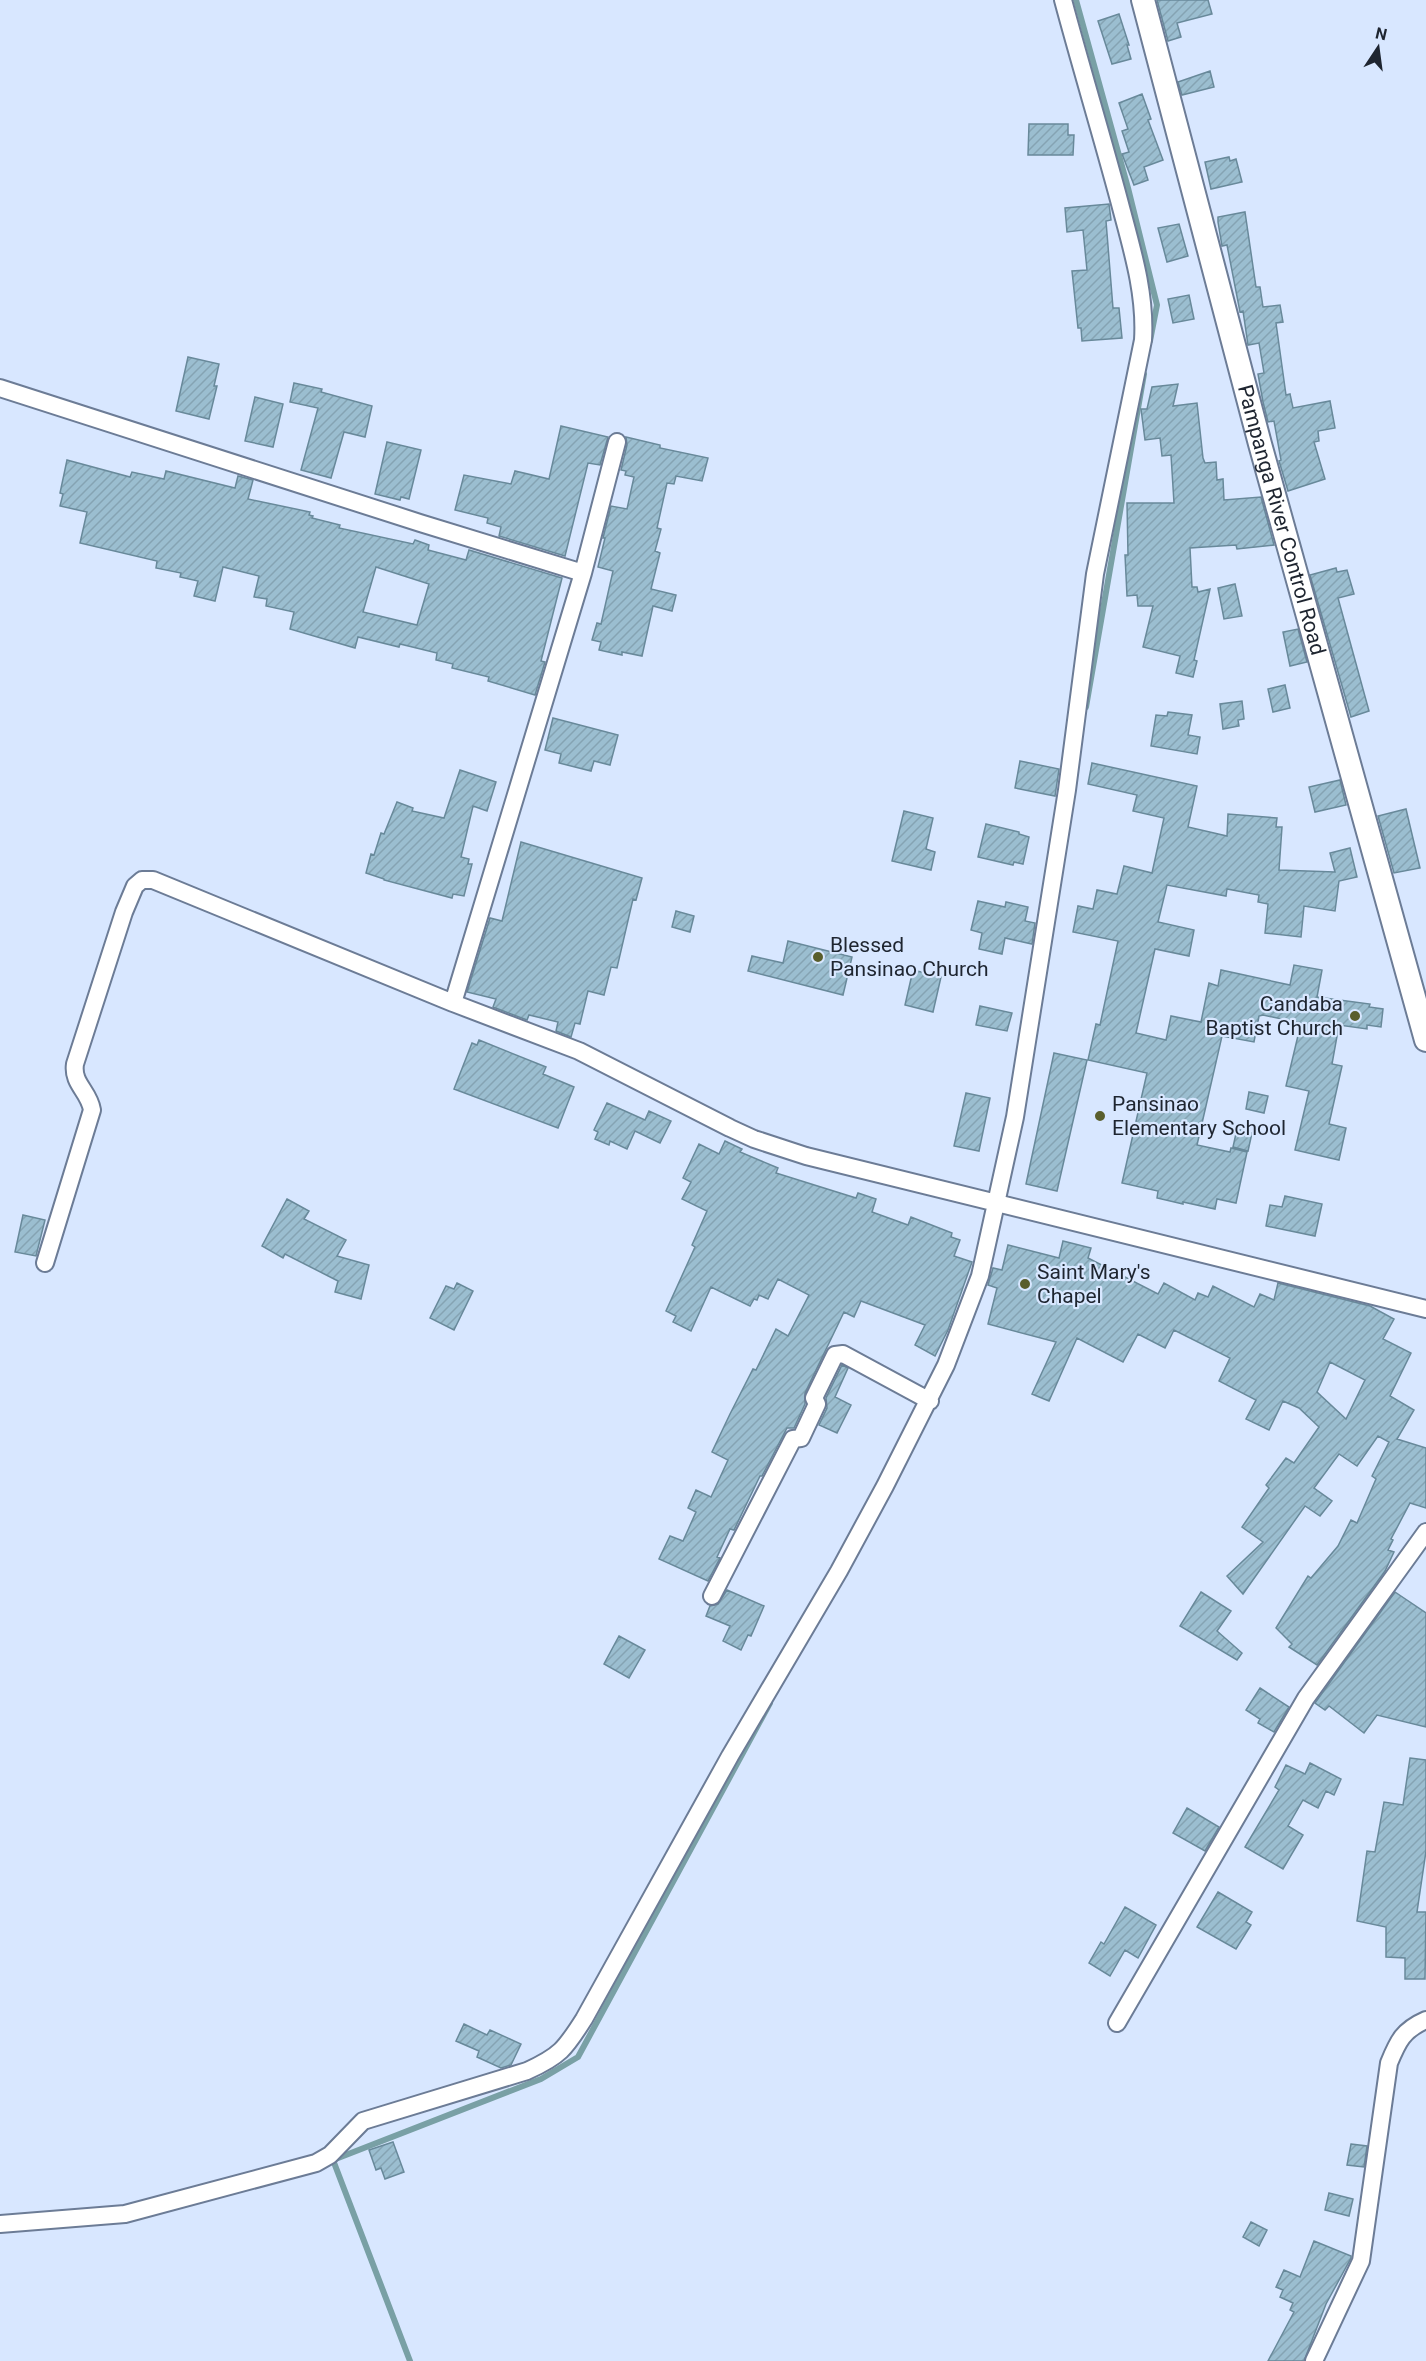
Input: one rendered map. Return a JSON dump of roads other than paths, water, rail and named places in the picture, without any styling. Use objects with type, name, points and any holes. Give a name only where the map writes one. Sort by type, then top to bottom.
[{"type":"main road","name":"Pampanga River Control Road","points":[[1143,0],[1260,444],[1426,1040]]},
{"type":"street","points":[[0,2224],[125,2214],[306,2166],[330,2155],[363,2121],[527,2070],[552,2060],[567,2045],[584,2019],[730,1756],[839,1570],[930,1401],[965,1319],[980,1276],[1015,1118],[1066,790],[1095,574],[1143,340],[1144,315],[1141,290],[1113,176],[1063,0]]},
{"type":"street","points":[[0,388],[409,520],[583,573]]},
{"type":"street","points":[[453,1003],[583,573],[617,442]]},
{"type":"street","points":[[45,1263],[92,1110],[87,1094],[75,1081],[75,1064],[124,912],[135,886],[142,880],[153,880],[453,1003],[579,1051],[754,1139],[806,1156],[1426,1309]]},
{"type":"street","points":[[712,1596],[793,1438],[801,1438],[817,1404],[814,1398],[835,1355],[843,1354],[930,1401]]},
{"type":"street","points":[[1118,2023],[1306,1698],[1426,1532]]},
{"type":"street","points":[[1314,2361],[1361,2261],[1389,2063],[1399,2039],[1414,2026],[1426,2020]]},
{"type":"waterway","points":[[1076,0],[1128,188],[1157,305],[1150,341]]},
{"type":"waterway","points":[[1086,707],[1144,374]]},
{"type":"waterway","points":[[410,2361],[333,2160],[541,2079],[578,2057],[770,1703]]},
{"type":"place","name":"Blessed Pansinao Church","points":[[818,957]]},
{"type":"place","name":"Candaba Baptist Church","points":[[1355,1016]]},
{"type":"place","name":"Pansinao Elementary School","points":[[1100,1116]]},
{"type":"place","name":"Saint Mary's Chapel","points":[[1025,1284]]}]
